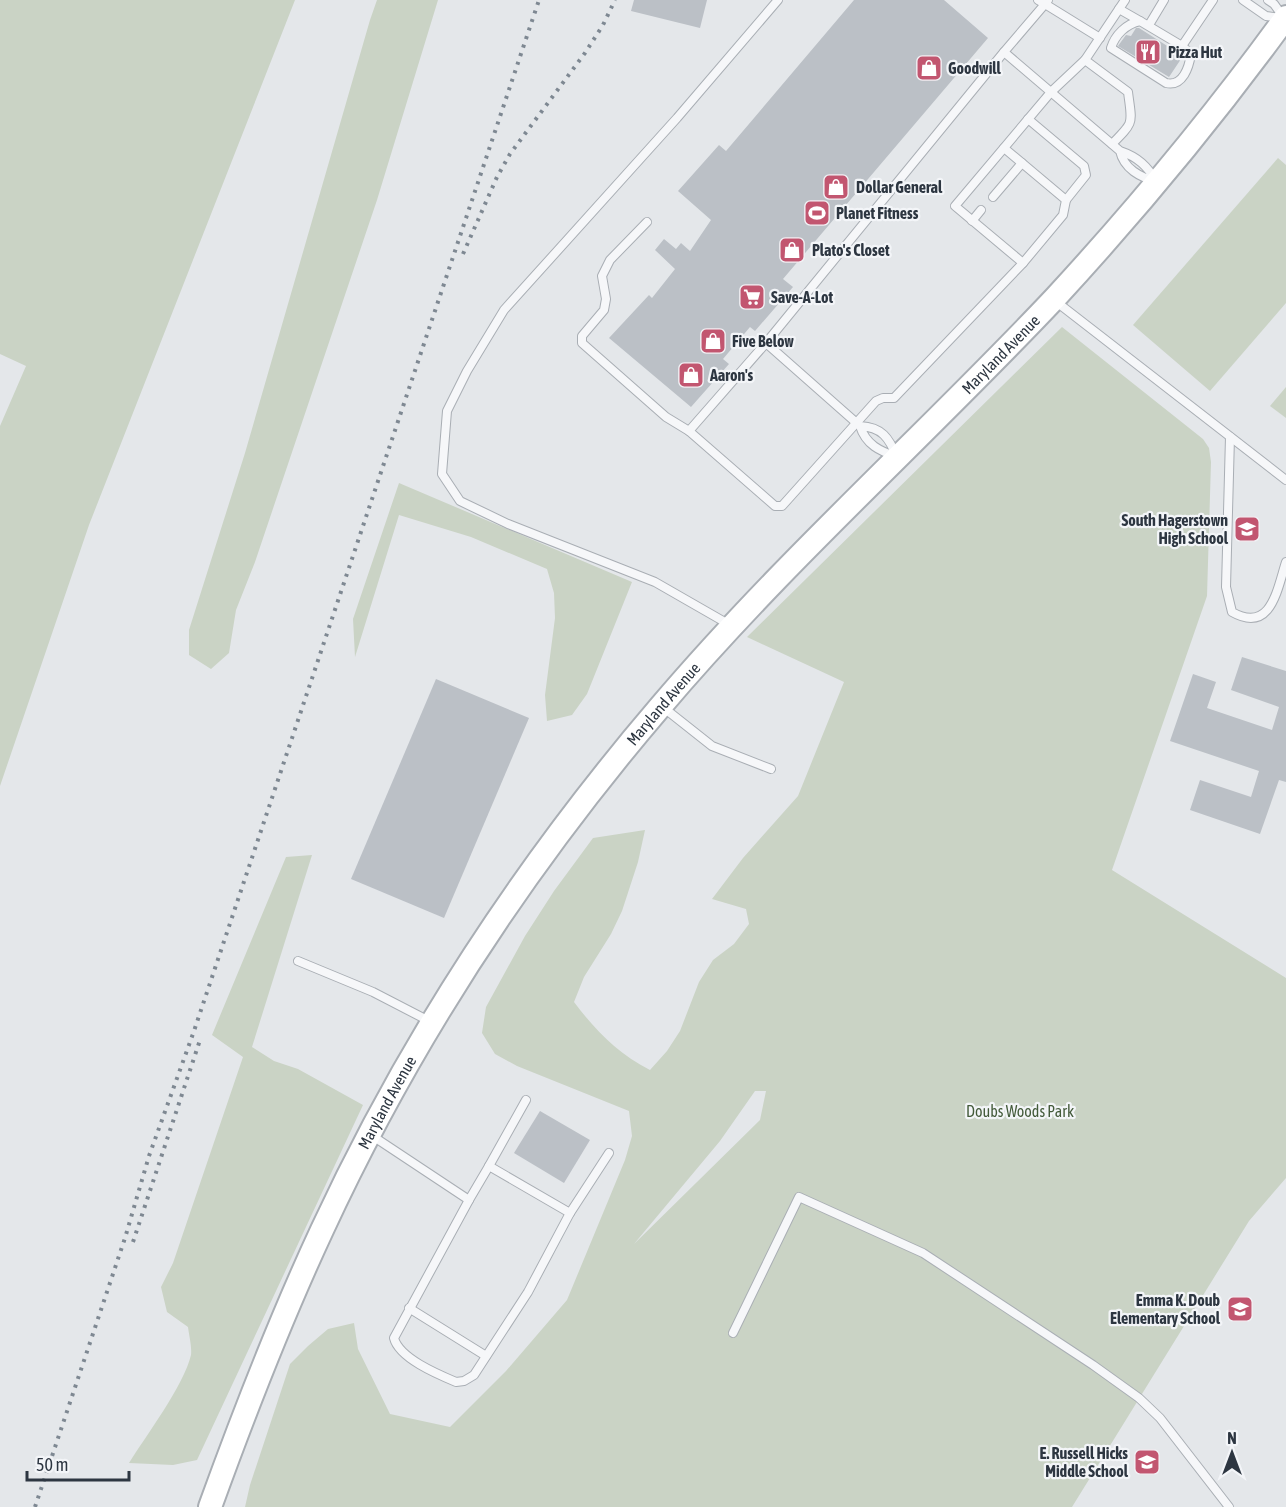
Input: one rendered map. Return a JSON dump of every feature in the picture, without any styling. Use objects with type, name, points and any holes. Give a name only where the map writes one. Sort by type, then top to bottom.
[{"type":"main road","name":"Maryland Avenue","points":[[210,1507],[277,1330],[323,1227],[370,1134],[433,1022],[517,892],[586,797],[660,706],[732,626],[1053,299],[1107,240],[1223,101],[1286,18]]},
{"type":"lane","points":[[732,626],[654,582],[508,524],[460,501],[442,474],[442,463],[447,411],[467,371],[504,310],[677,118],[778,0]]},
{"type":"lane","points":[[1023,263],[955,206],[1051,92],[1085,60],[1125,0]]},
{"type":"lane","points":[[1149,25],[1164,0]]},
{"type":"lane","points":[[1182,46],[1213,0]]},
{"type":"lane","points":[[1243,0],[1266,16],[1286,18]]},
{"type":"lane","points":[[1268,0],[1286,18]]},
{"type":"lane","points":[[689,431],[766,342],[1044,2],[1100,38]]},
{"type":"lane","points":[[1119,9],[1149,25],[1191,54],[1190,63],[1178,82],[1166,83],[1111,48],[1121,31],[1132,23],[1140,21]]},
{"type":"lane","points":[[1005,52],[1120,151],[1132,155],[1148,167],[1157,182]]},
{"type":"lane","points":[[1085,60],[1128,92],[1131,118],[1129,127],[1112,144]]},
{"type":"lane","points":[[647,222],[610,260],[602,276],[606,299],[604,310],[582,336],[582,342],[666,417],[689,431],[776,506],[782,506],[858,424],[876,401],[883,398],[894,398],[1023,263],[1063,215],[1066,200],[1086,175],[1084,166],[1028,119]]},
{"type":"lane","points":[[1004,148],[1066,200]]},
{"type":"lane","points":[[1120,151],[1122,162],[1141,178],[1157,182]]},
{"type":"lane","points":[[993,197],[1022,163]]},
{"type":"lane","points":[[972,220],[981,210]]},
{"type":"lane","points":[[1053,299],[1286,480]]},
{"type":"lane","points":[[766,342],[858,424],[863,436],[879,451],[897,457]]},
{"type":"lane","points":[[858,424],[874,427],[890,441],[897,457]]},
{"type":"lane","points":[[1230,437],[1226,587],[1232,612],[1241,618],[1253,618],[1265,614],[1273,603],[1286,562]]},
{"type":"lane","points":[[660,706],[712,746],[771,769]]},
{"type":"lane","points":[[298,961],[373,992],[433,1022]]},
{"type":"lane","points":[[526,1100],[468,1200],[394,1338],[396,1346],[404,1355],[456,1382],[464,1381],[474,1375],[528,1292],[570,1213],[609,1154]]},
{"type":"lane","points":[[370,1134],[468,1200]]},
{"type":"lane","points":[[489,1166],[570,1213]]},
{"type":"lane","points":[[733,1333],[799,1197],[923,1253],[1139,1398],[1160,1418],[1229,1507]]},
{"type":"lane","points":[[409,1308],[486,1356]]},
{"type":"green space","points":[[0,0],[295,0],[89,525],[0,786],[0,426],[26,366],[0,354]]},
{"type":"green space","points":[[377,0],[438,0],[377,200],[255,562],[236,610],[229,653],[211,669],[189,655],[189,630],[245,453]]},
{"type":"green space","points":[[1278,158],[1286,165],[1286,303],[1210,391],[1133,325]]},
{"type":"green space","name":"Doubs Woods Park","points":[[1062,327],[1203,439],[1209,448],[1211,462],[1207,596],[1112,870],[1286,978],[1286,1178],[1249,1221],[1072,1507],[245,1507],[250,1485],[290,1364],[328,1329],[354,1323],[358,1349],[390,1414],[450,1427],[506,1371],[567,1300],[625,1160],[632,1136],[629,1111],[517,1066],[495,1054],[482,1033],[486,1007],[525,936],[554,891],[593,838],[645,830],[638,862],[622,911],[611,934],[584,977],[574,1002],[608,1040],[627,1056],[650,1070],[667,1051],[680,1031],[699,982],[713,960],[734,944],[749,924],[746,909],[712,899],[743,858],[798,796],[844,682],[747,637]],"holes":[[[755,1091],[766,1091],[760,1120],[634,1244],[720,1141]]]},
{"type":"green space","points":[[1286,387],[1286,418],[1270,406]]},
{"type":"green space","points":[[399,483],[632,582],[587,694],[572,715],[547,721],[545,695],[555,618],[554,593],[547,569],[471,537],[399,515],[355,657],[353,619]]},
{"type":"green space","points":[[312,855],[252,1047],[274,1061],[298,1069],[363,1105],[197,1460],[173,1465],[129,1463],[173,1395],[191,1355],[188,1327],[167,1312],[161,1287],[173,1263],[243,1057],[212,1035],[286,857]]},
{"type":"building","points":[[634,0],[707,0],[700,28],[631,11]]},
{"type":"building","points":[[854,0],[944,0],[988,38],[783,279],[793,287],[755,331],[750,327],[723,359],[729,364],[691,407],[609,338],[649,295],[652,298],[675,269],[655,250],[664,239],[676,249],[681,243],[690,251],[711,220],[678,191],[719,145],[726,151]]},
{"type":"building","name":"Pizza Hut","points":[[1136,28],[1183,56],[1169,77],[1118,46],[1126,35],[1131,36]]},
{"type":"building","points":[[1242,657],[1286,671],[1286,782],[1279,780],[1260,834],[1190,810],[1200,780],[1251,797],[1259,771],[1170,741],[1193,674],[1216,682],[1207,708],[1272,730],[1279,707],[1231,690]]},
{"type":"building","points":[[436,679],[529,718],[444,918],[351,879]]},
{"type":"building","points":[[540,1111],[590,1140],[564,1183],[514,1153]]},
{"type":"railway","points":[[35,1507],[125,1238],[149,1156],[194,1031],[539,0]]},
{"type":"railway","points":[[463,254],[497,177],[510,154],[585,53],[603,25],[615,0]]},
{"type":"railway","points":[[133,1242],[200,1040]]},
{"type":"place","name":"Pizza Hut","points":[[1148,52]]},
{"type":"place","name":"Goodwill","points":[[929,68]]},
{"type":"place","name":"Dollar General","points":[[836,187]]},
{"type":"place","name":"Planet Fitness","points":[[817,213]]},
{"type":"place","name":"Plato's Closet","points":[[792,250]]},
{"type":"place","name":"Save-A-Lot","points":[[752,297]]},
{"type":"place","name":"Five Below","points":[[713,341]]},
{"type":"place","name":"Aaron's","points":[[691,375]]},
{"type":"place","name":"South Hagerstown High School","points":[[1247,529]]},
{"type":"place","name":"Emma K. Doub Elementary School","points":[[1240,1309]]},
{"type":"place","name":"E. Russell Hicks Middle School","points":[[1147,1462]]}]
